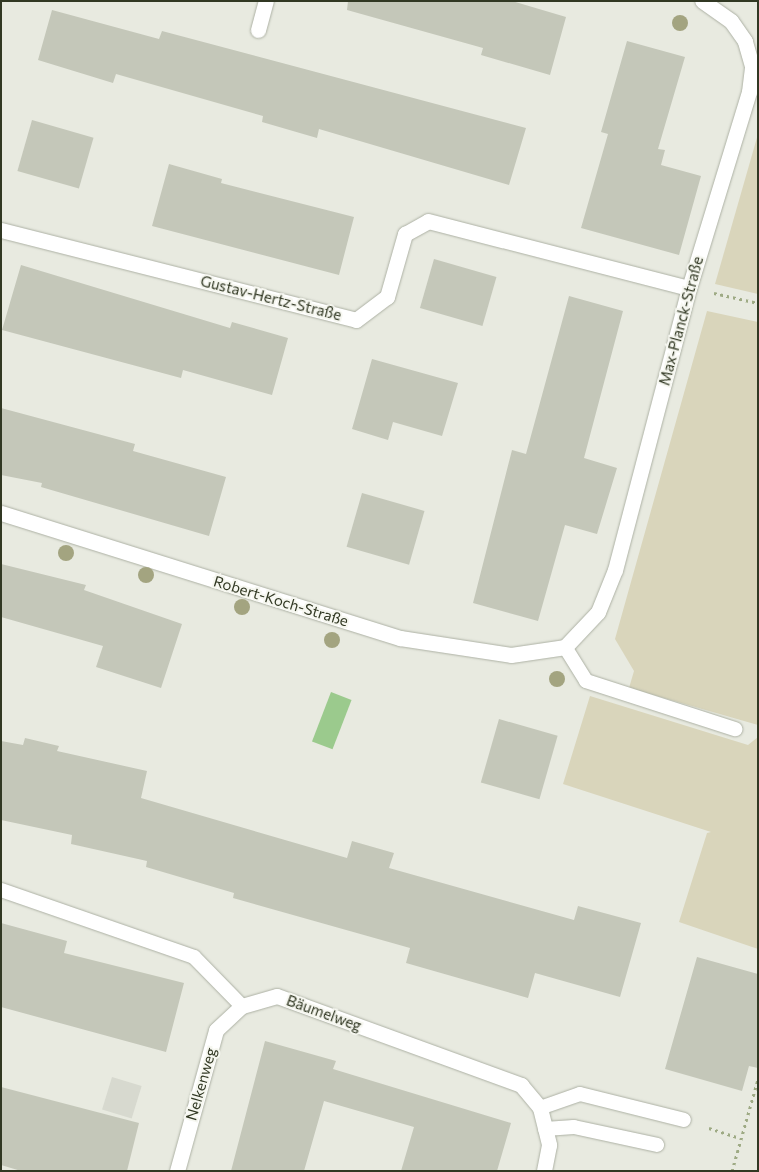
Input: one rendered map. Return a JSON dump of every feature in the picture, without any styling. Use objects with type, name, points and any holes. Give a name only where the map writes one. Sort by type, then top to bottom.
[{"type":"street","points":[[258,30],[266,1]]},
{"type":"street","name":"Max-Planck-Straße","points":[[566,646],[598,612],[615,570],[689,288],[749,92],[752,66],[745,41],[731,21],[702,1]]},
{"type":"street","name":"Gustav-Hertz-Straße","points":[[1,230],[356,320],[387,297],[405,234],[428,221],[689,288]]},
{"type":"street","name":"Robert-Koch-Straße","points":[[1,513],[400,638],[511,655],[566,646]]},
{"type":"street","name":"Bäumelweg","points":[[242,1006],[277,996],[522,1084],[540,1108]]},
{"type":"street","name":"Nelkenweg","points":[[176,1171],[216,1030],[242,1006]]},
{"type":"street","points":[[540,1108],[549,1145],[544,1171]]},
{"type":"lane","points":[[566,646],[586,682],[735,729]]},
{"type":"lane","points":[[1,890],[194,956],[242,1006]]},
{"type":"lane","points":[[540,1108],[580,1094],[684,1120]]},
{"type":"lane","points":[[545,1129],[574,1127],[657,1145]]},
{"type":"path","points":[[689,288],[758,303]]},
{"type":"path","points":[[732,1171],[739,1138],[758,1079]]},
{"type":"path","points":[[684,1120],[739,1138]]},
{"type":"shaded area","points":[[758,134],[758,294],[715,284]]},
{"type":"shaded area","points":[[707,311],[758,322],[758,725],[629,688],[634,671],[615,639]]},
{"type":"shaded area","points":[[331,692],[352,700],[333,749],[312,741]]},
{"type":"shaded area","points":[[590,696],[748,745],[758,737],[758,949],[679,922],[707,833],[711,832],[563,784]]},
{"type":"shaded area","points":[[112,1077],[142,1086],[132,1119],[102,1110]]},
{"type":"building","points":[[348,1],[512,1],[566,17],[550,75],[481,55],[483,48],[347,10]]},
{"type":"building","points":[[52,10],[159,39],[162,31],[526,128],[509,185],[319,129],[317,138],[262,122],[263,116],[116,74],[113,83],[38,60]]},
{"type":"building","points":[[627,41],[685,57],[658,149],[665,150],[661,165],[701,176],[679,255],[581,228],[608,134],[601,132]]},
{"type":"building","points":[[32,120],[94,138],[79,189],[17,171]]},
{"type":"building","points":[[169,164],[222,179],[221,183],[354,217],[339,275],[152,226]]},
{"type":"building","points":[[434,259],[496,277],[482,326],[420,308]]},
{"type":"building","points":[[21,265],[230,328],[232,322],[288,338],[272,395],[183,370],[181,378],[2,330]]},
{"type":"building","points":[[569,296],[623,311],[584,458],[617,468],[597,534],[565,525],[538,621],[473,603],[512,450],[526,454]]},
{"type":"building","points":[[372,359],[458,383],[442,436],[393,422],[388,440],[352,429]]},
{"type":"building","points":[[1,408],[135,444],[133,451],[226,477],[209,536],[41,487],[42,483],[1,475]]},
{"type":"building","points":[[362,493],[424,511],[409,565],[347,547]]},
{"type":"building","points":[[1,564],[86,585],[84,590],[182,624],[161,688],[96,667],[103,646],[1,617]]},
{"type":"building","points":[[499,719],[558,736],[539,799],[481,782]]},
{"type":"building","points":[[25,738],[59,746],[57,751],[147,771],[141,798],[347,858],[352,841],[394,853],[389,868],[574,920],[578,906],[641,923],[620,997],[535,973],[528,998],[406,963],[410,948],[233,898],[234,893],[146,867],[147,861],[71,844],[72,835],[1,820],[1,741],[23,745]]},
{"type":"building","points":[[1,923],[67,941],[64,953],[184,983],[166,1052],[1,1007]]},
{"type":"building","points":[[697,957],[758,974],[758,1068],[749,1066],[742,1091],[665,1069]]},
{"type":"building","points":[[265,1041],[336,1061],[333,1069],[511,1123],[497,1171],[401,1171],[414,1127],[324,1101],[304,1171],[231,1171]]},
{"type":"building","points":[[1,1087],[139,1123],[127,1171],[21,1171],[1,1165]]}]
